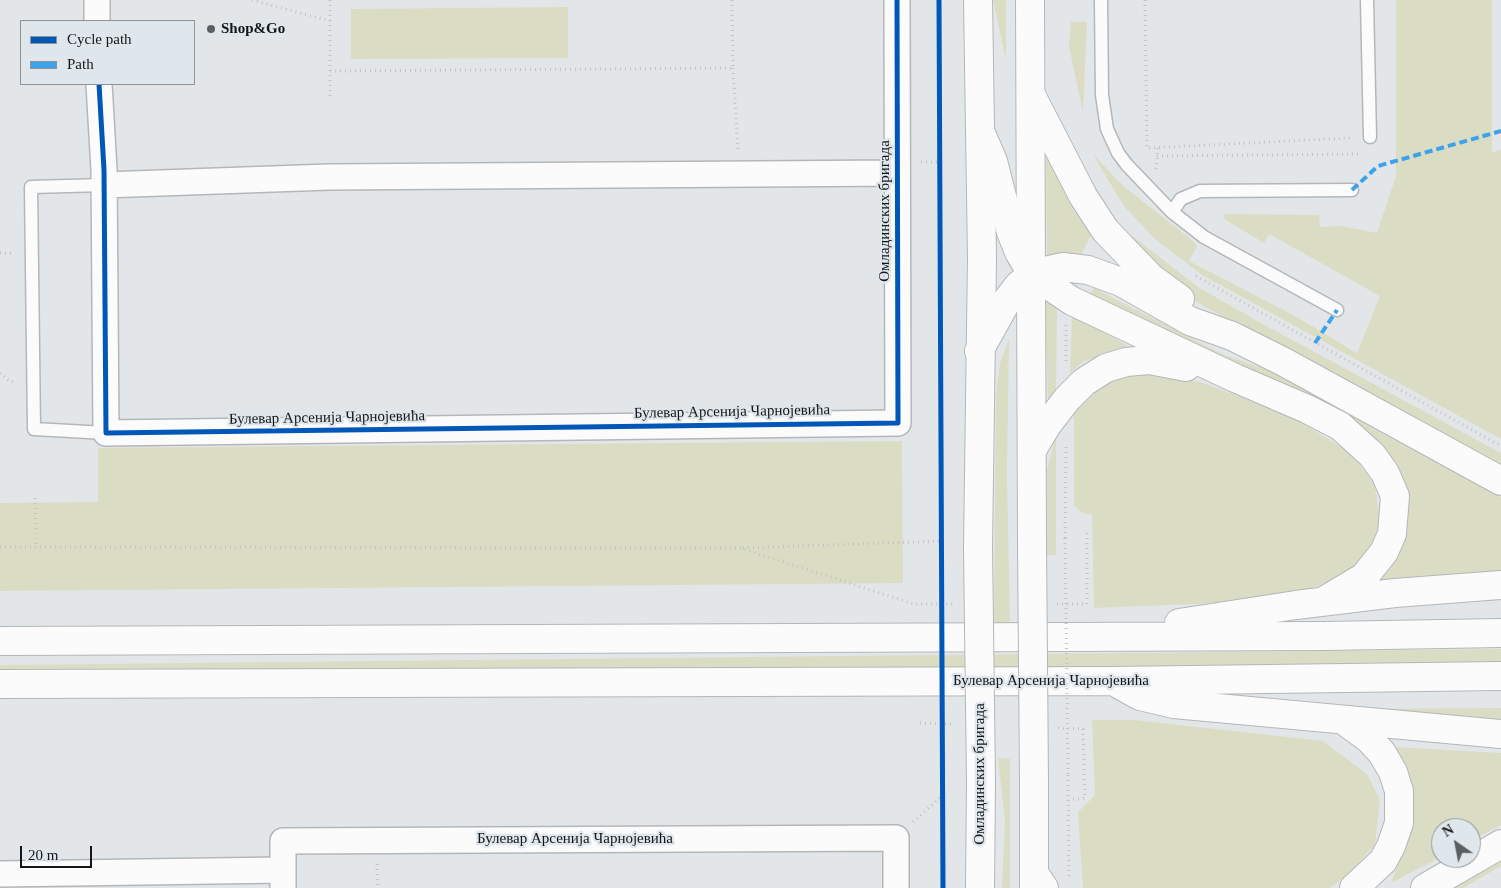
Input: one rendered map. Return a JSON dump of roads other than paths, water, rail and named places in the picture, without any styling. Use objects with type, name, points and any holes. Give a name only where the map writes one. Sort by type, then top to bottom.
[{"type":"main road","name":"Омладинских бригада","points":[[978,0],[982,258],[979,352],[978,548],[981,782],[980,888]]},
{"type":"main road","points":[[1030,0],[1032,544],[1037,883]]},
{"type":"main road","points":[[1031,95],[1083,196],[1105,230],[1150,277],[1232,336],[1501,481]]},
{"type":"main road","points":[[980,132],[993,161],[1019,252],[1032,274],[1072,301],[1234,378],[1308,409],[1340,426],[1372,455],[1385,473],[1394,496],[1392,534],[1384,552],[1364,577],[1322,602]]},
{"type":"main road","points":[[979,352],[1008,299],[1018,286],[1032,274],[1063,267],[1088,270],[1121,282],[1190,320],[1232,336]]},
{"type":"main road","points":[[1032,450],[1047,425],[1067,399],[1084,382],[1106,368],[1148,360],[1234,378]]},
{"type":"main road","points":[[1114,636],[1194,620],[1322,602],[1395,593],[1501,585]]},
{"type":"main road","points":[[0,641],[1501,633]]},
{"type":"main road","name":"Булевар Арсенија Чарнојевића","points":[[0,684],[1113,681],[1501,676]]},
{"type":"main road","points":[[1113,681],[1140,696],[1174,704],[1501,734]]},
{"type":"main road","points":[[1343,720],[1369,739],[1382,753],[1393,772],[1399,792],[1399,823],[1391,846],[1383,861],[1354,888]]},
{"type":"main road","points":[[1425,888],[1501,844]]},
{"type":"street","points":[[97,0],[97,20]]},
{"type":"street","name":"Омладинских бригада","points":[[897,0],[898,422]]},
{"type":"street","points":[[100,85],[104,185],[106,433]]},
{"type":"street","points":[[104,185],[329,176],[897,173]]},
{"type":"street","name":"Булевар Арсенија Чарнојевића","points":[[106,433],[898,422]]},
{"type":"street","name":"Булевар Арсенија Чарнојевића","points":[[0,874],[283,879],[283,841],[896,838],[896,888]]},
{"type":"lane","points":[[1102,0],[1102,94],[1107,129],[1118,153],[1127,165],[1172,212],[1204,237],[1337,310]]},
{"type":"lane","points":[[1367,0],[1370,137]]},
{"type":"lane","points":[[104,185],[31,187],[34,429],[106,433]]},
{"type":"lane","points":[[1172,212],[1181,199],[1200,191],[1352,190]]},
{"type":"place","name":"Shop&Go","points":[[211,29]]}]
